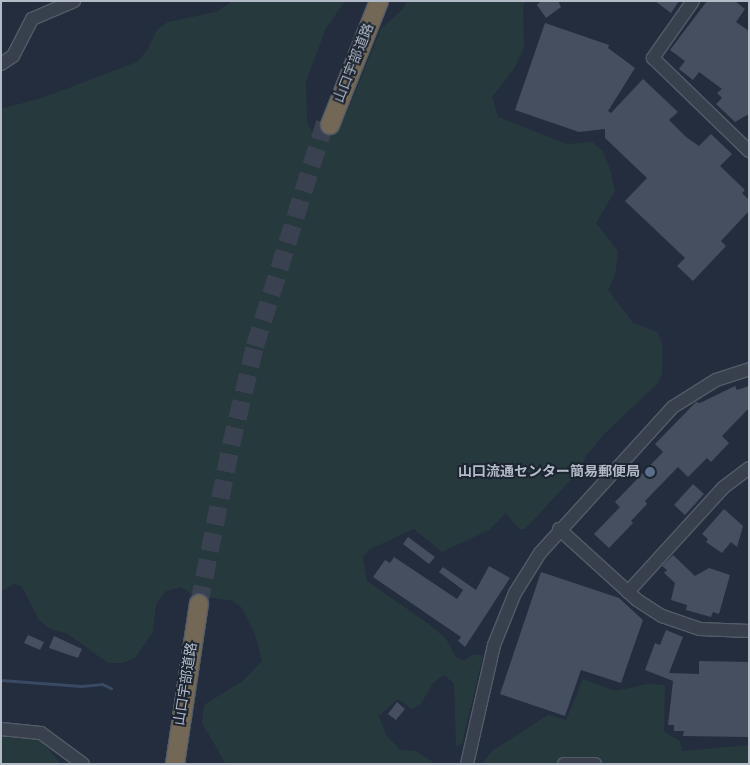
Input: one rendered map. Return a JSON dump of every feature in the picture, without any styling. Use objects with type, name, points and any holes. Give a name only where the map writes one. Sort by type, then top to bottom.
[{"type":"highway","name":"山口宇部道路","points":[[374,1],[327,124],[379,1]]},
{"type":"highway","name":"山口宇部道路","points":[[175,764],[202,604],[183,764]]},
{"type":"street","points":[[1,64],[13,56],[32,19],[74,1]]},
{"type":"street","points":[[693,1],[653,58],[749,151]]},
{"type":"street","points":[[467,764],[494,645],[504,616],[527,573],[559,529],[673,407],[716,380],[749,369]]},
{"type":"street","points":[[628,592],[724,486],[749,468]]},
{"type":"street","points":[[559,529],[650,610],[685,625],[749,631]]},
{"type":"street","points":[[1,729],[41,733],[83,764]]},
{"type":"street","points":[[564,764],[596,764]]},
{"type":"green space","points":[[233,1],[345,1],[326,28],[306,81],[307,122],[312,132],[333,134],[344,119],[381,29],[403,9],[407,1],[526,1],[523,6],[524,47],[514,69],[492,97],[498,117],[567,144],[592,142],[602,150],[610,169],[615,191],[596,223],[618,251],[615,275],[608,290],[633,323],[657,332],[662,343],[662,373],[659,382],[604,434],[586,456],[578,472],[525,529],[519,529],[506,513],[489,530],[442,552],[414,529],[370,549],[363,557],[367,581],[430,625],[446,639],[456,657],[464,660],[474,654],[483,656],[462,743],[456,747],[454,683],[444,675],[433,683],[421,704],[412,709],[398,699],[379,716],[386,735],[400,750],[416,751],[436,764],[226,764],[202,723],[204,705],[243,681],[262,661],[255,634],[242,608],[233,601],[193,595],[181,587],[166,591],[156,604],[153,632],[135,658],[123,663],[108,663],[68,634],[50,629],[39,620],[22,587],[15,584],[1,591],[1,109],[45,97],[137,62],[148,49],[157,30],[168,22],[216,12]]},
{"type":"green space","points":[[583,679],[615,691],[648,684],[665,685],[664,732],[680,741],[682,751],[749,745],[749,764],[482,764],[492,751],[548,715],[566,720]]},
{"type":"green space","points":[[1,733],[41,740],[61,764],[1,764]]},
{"type":"building","points":[[541,1],[558,1],[561,7],[546,18],[537,5]]},
{"type":"building","points":[[655,1],[679,1],[671,13]]},
{"type":"building","points":[[707,1],[735,1],[745,9],[736,22],[749,31],[749,114],[735,122],[716,104],[722,98],[717,93],[722,89],[699,72],[693,80],[679,69],[685,61],[670,50]]},
{"type":"building","points":[[545,23],[609,45],[608,48],[635,68],[608,111],[611,113],[643,79],[678,112],[669,120],[686,137],[699,146],[711,134],[732,154],[720,166],[745,190],[742,193],[749,200],[749,211],[721,241],[726,246],[693,281],[677,266],[685,258],[625,201],[647,178],[605,138],[605,129],[579,132],[515,110]]},
{"type":"building","points":[[735,386],[737,390],[749,386],[749,408],[722,436],[729,443],[711,462],[707,458],[688,477],[678,467],[645,501],[647,504],[631,521],[633,523],[609,548],[594,534],[620,507],[615,502],[663,452],[655,444],[696,402],[700,403]]},
{"type":"building","points":[[693,484],[704,494],[685,515],[674,505]]},
{"type":"building","points":[[724,509],[743,526],[737,547],[731,542],[722,553],[706,542],[708,539],[702,534]]},
{"type":"building","points":[[408,537],[435,557],[429,564],[403,544]]},
{"type":"building","points":[[673,555],[695,576],[709,568],[730,575],[719,614],[713,612],[711,617],[686,610],[687,605],[671,600],[675,583],[664,573],[667,570],[662,566]]},
{"type":"building","points":[[394,557],[457,599],[463,590],[439,572],[443,567],[476,590],[489,566],[510,578],[465,647],[458,641],[461,637],[373,577],[385,560],[390,563]]},
{"type":"building","points":[[541,572],[619,598],[643,620],[621,683],[581,670],[565,716],[500,694]]},
{"type":"building","points":[[666,630],[683,637],[669,673],[699,674],[699,661],[749,662],[749,737],[683,736],[684,731],[674,731],[674,725],[668,725],[673,681],[645,670],[655,643],[660,645]]},
{"type":"building","points":[[28,635],[44,642],[40,650],[24,643]]},
{"type":"building","points":[[54,636],[82,649],[78,658],[49,648]]},
{"type":"building","points":[[397,702],[405,709],[396,720],[388,714]]},
{"type":"waterway","points":[[1,680],[81,686],[102,684],[111,688]]},
{"type":"tunnel","points":[[199,604],[231,445],[255,346],[325,123]]},
{"type":"place","name":"山口流通センター簡易郵便局","points":[[650,472]]}]
